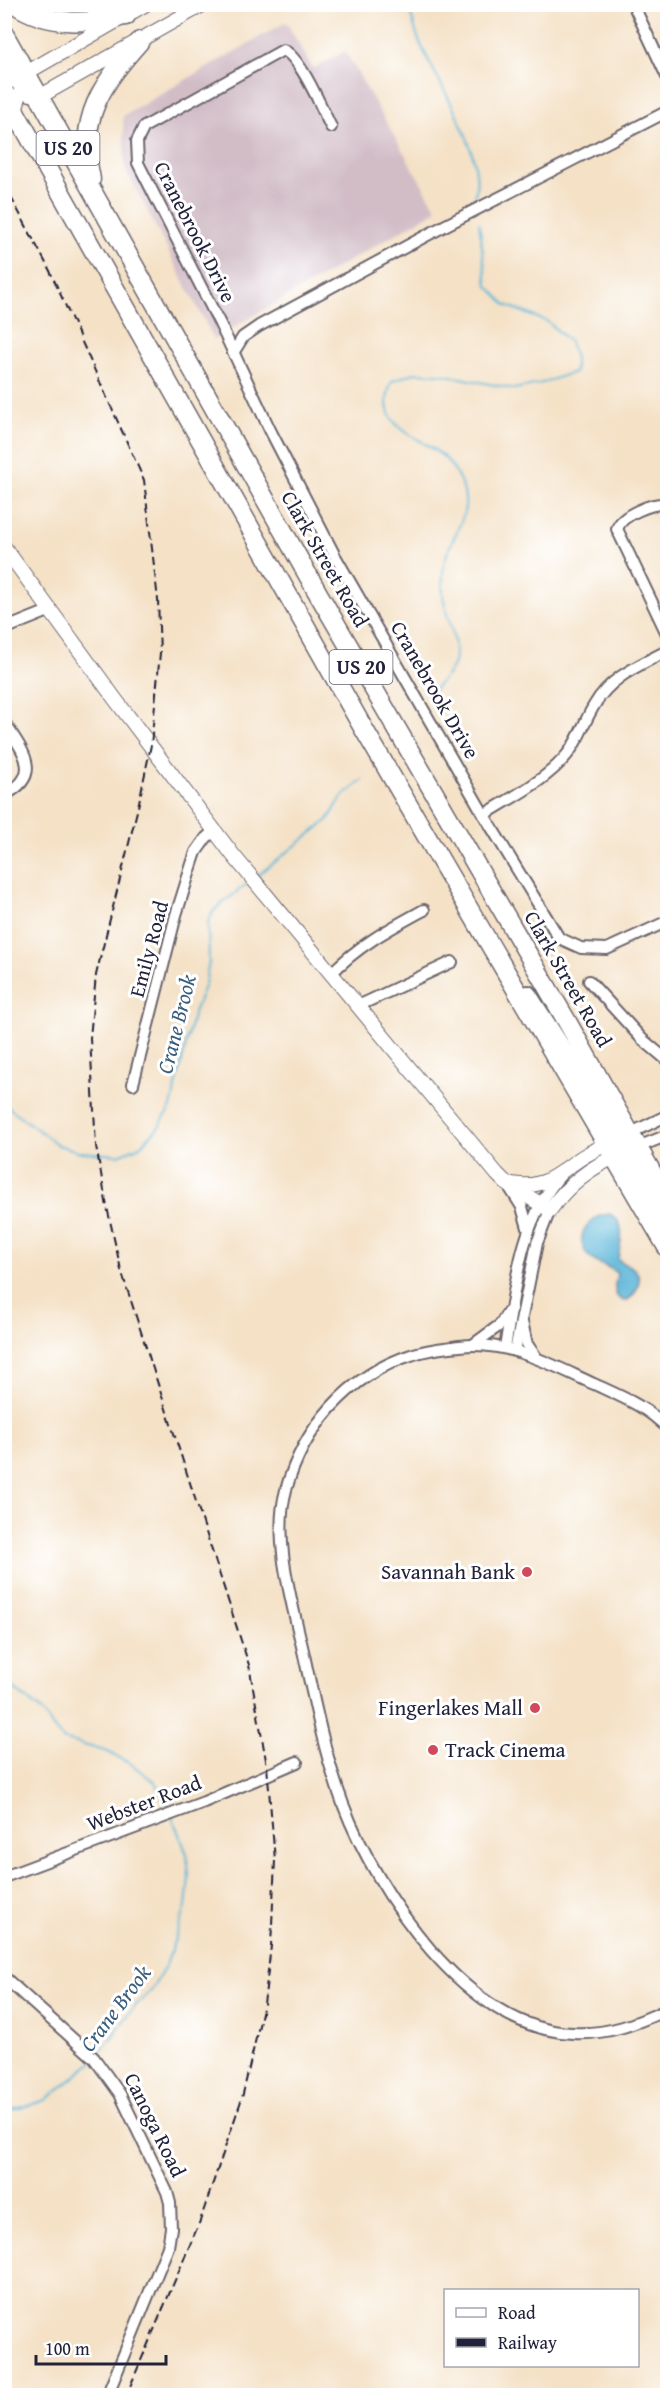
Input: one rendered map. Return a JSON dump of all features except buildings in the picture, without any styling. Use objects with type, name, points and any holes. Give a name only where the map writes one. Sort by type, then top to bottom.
[{"type":"highway","points":[[15,4],[44,18],[70,22],[98,21],[126,16]]},
{"type":"highway","points":[[4,34],[24,80]]},
{"type":"highway","points":[[96,198],[87,156],[90,114],[113,72],[140,41]]},
{"type":"highway","points":[[4,62],[39,97]]},
{"type":"highway","name":"US 20","points":[[4,92],[242,515],[488,941],[623,1145]]},
{"type":"highway","name":"Clark Street Road","points":[[39,97],[319,595],[623,1145],[668,1249]]},
{"type":"highway","name":"Clark Street Road","points":[[623,1145],[668,1201]]},
{"type":"main road","points":[[623,1145],[668,1225]]},
{"type":"street","points":[[15,111],[24,80],[146,4]]},
{"type":"street","points":[[39,97],[204,4]]},
{"type":"street","points":[[633,4],[668,79]]},
{"type":"street","name":"Cranebrook Drive","points":[[331,127],[302,71],[289,52],[283,50],[144,127],[137,141],[136,156],[146,181],[189,261],[335,556],[484,815],[559,938],[581,948],[607,949],[668,921]]},
{"type":"street","points":[[233,353],[243,337],[259,326],[446,225],[668,111]]},
{"type":"street","points":[[668,504],[658,504],[629,516],[620,522],[617,529],[668,636]]},
{"type":"street","points":[[4,547],[227,848],[506,1183],[522,1207],[528,1229]]},
{"type":"street","points":[[4,629],[51,610]]},
{"type":"street","points":[[484,815],[541,779],[565,757],[574,746],[594,705],[610,684],[668,650]]},
{"type":"street","points":[[4,722],[27,759],[28,771],[21,784],[4,795]]},
{"type":"street","name":"Emily Road","points":[[134,1084],[176,915],[192,864],[201,845],[214,831]]},
{"type":"street","points":[[331,974],[366,944],[424,910]]},
{"type":"street","points":[[358,1006],[452,962]]},
{"type":"street","points":[[589,981],[642,1040],[668,1061]]},
{"type":"street","points":[[510,1349],[513,1301],[528,1229],[545,1207],[559,1198],[577,1180],[668,1115]]},
{"type":"street","points":[[510,1349],[520,1317],[549,1189],[563,1173],[586,1154],[668,1135]]},
{"type":"street","points":[[506,1183],[531,1185],[563,1173]]},
{"type":"street","points":[[506,1183],[545,1207]]},
{"type":"street","points":[[474,1344],[500,1325],[513,1301]]},
{"type":"street","points":[[520,1317],[528,1344],[536,1357]]},
{"type":"street","points":[[668,1429],[655,1416],[637,1405],[536,1357],[510,1349],[474,1344],[414,1353],[358,1383],[340,1397],[308,1438],[285,1492],[283,1519],[284,1558],[330,1765],[348,1818],[379,1880],[408,1922],[433,1951],[485,2001],[526,2024],[571,2034],[624,2029],[668,2009]]},
{"type":"street","name":"Webster Road","points":[[4,1877],[162,1818],[297,1762]]},
{"type":"street","name":"Canoga Road","points":[[4,1977],[94,2058],[109,2076],[140,2133],[170,2202],[171,2228],[160,2268],[107,2396]]},
{"type":"shaded area","points":[[286,22],[313,69],[345,51],[437,210],[214,339],[125,168],[123,116]]},
{"type":"water","points":[[610,1214],[616,1218],[621,1228],[618,1259],[633,1268],[639,1278],[636,1291],[626,1301],[621,1300],[615,1291],[617,1274],[593,1260],[582,1245],[582,1236],[589,1224],[596,1218]]},
{"type":"waterway","points":[[408,4],[421,45],[467,139],[474,159],[477,178],[475,195]]},
{"type":"waterway","points":[[433,691],[454,662],[455,645],[444,603],[443,575],[447,552],[464,513],[464,493],[457,475],[445,458],[393,420],[388,410],[387,397],[392,381],[414,373],[441,374],[514,389],[539,384],[575,372],[575,358],[570,342],[548,322],[506,305],[487,285],[479,223]]},
{"type":"waterway","name":"Crane Brook","points":[[257,876],[328,820],[342,797],[363,780]]},
{"type":"waterway","name":"Crane Brook","points":[[4,1104],[58,1145],[81,1152],[119,1155],[140,1146],[158,1128],[171,1107],[193,1015],[205,984],[209,962],[208,922],[214,910],[248,883]]},
{"type":"waterway","name":"Crane Brook","points":[[4,1675],[8,1684],[42,1711],[63,1739],[108,1752],[131,1764],[156,1783],[170,1812]]},
{"type":"waterway","name":"Crane Brook","points":[[97,2057],[134,2007],[151,1991],[166,1965],[186,1907],[189,1877],[187,1854],[172,1817]]},
{"type":"waterway","name":"Crane Brook","points":[[4,2113],[46,2100],[93,2062]]},
{"type":"railway","points":[[4,184],[50,271],[144,480],[158,600],[160,653],[151,745],[96,975],[90,1038],[96,1146],[121,1270],[249,1665],[267,1766],[275,1860],[271,1946],[264,2004],[242,2098],[200,2221],[126,2396]]},
{"type":"place","name":"Savannah Bank","points":[[527,1572]]},
{"type":"place","name":"Fingerlakes Mall","points":[[535,1708]]},
{"type":"place","name":"Track Cinema","points":[[433,1750]]}]
